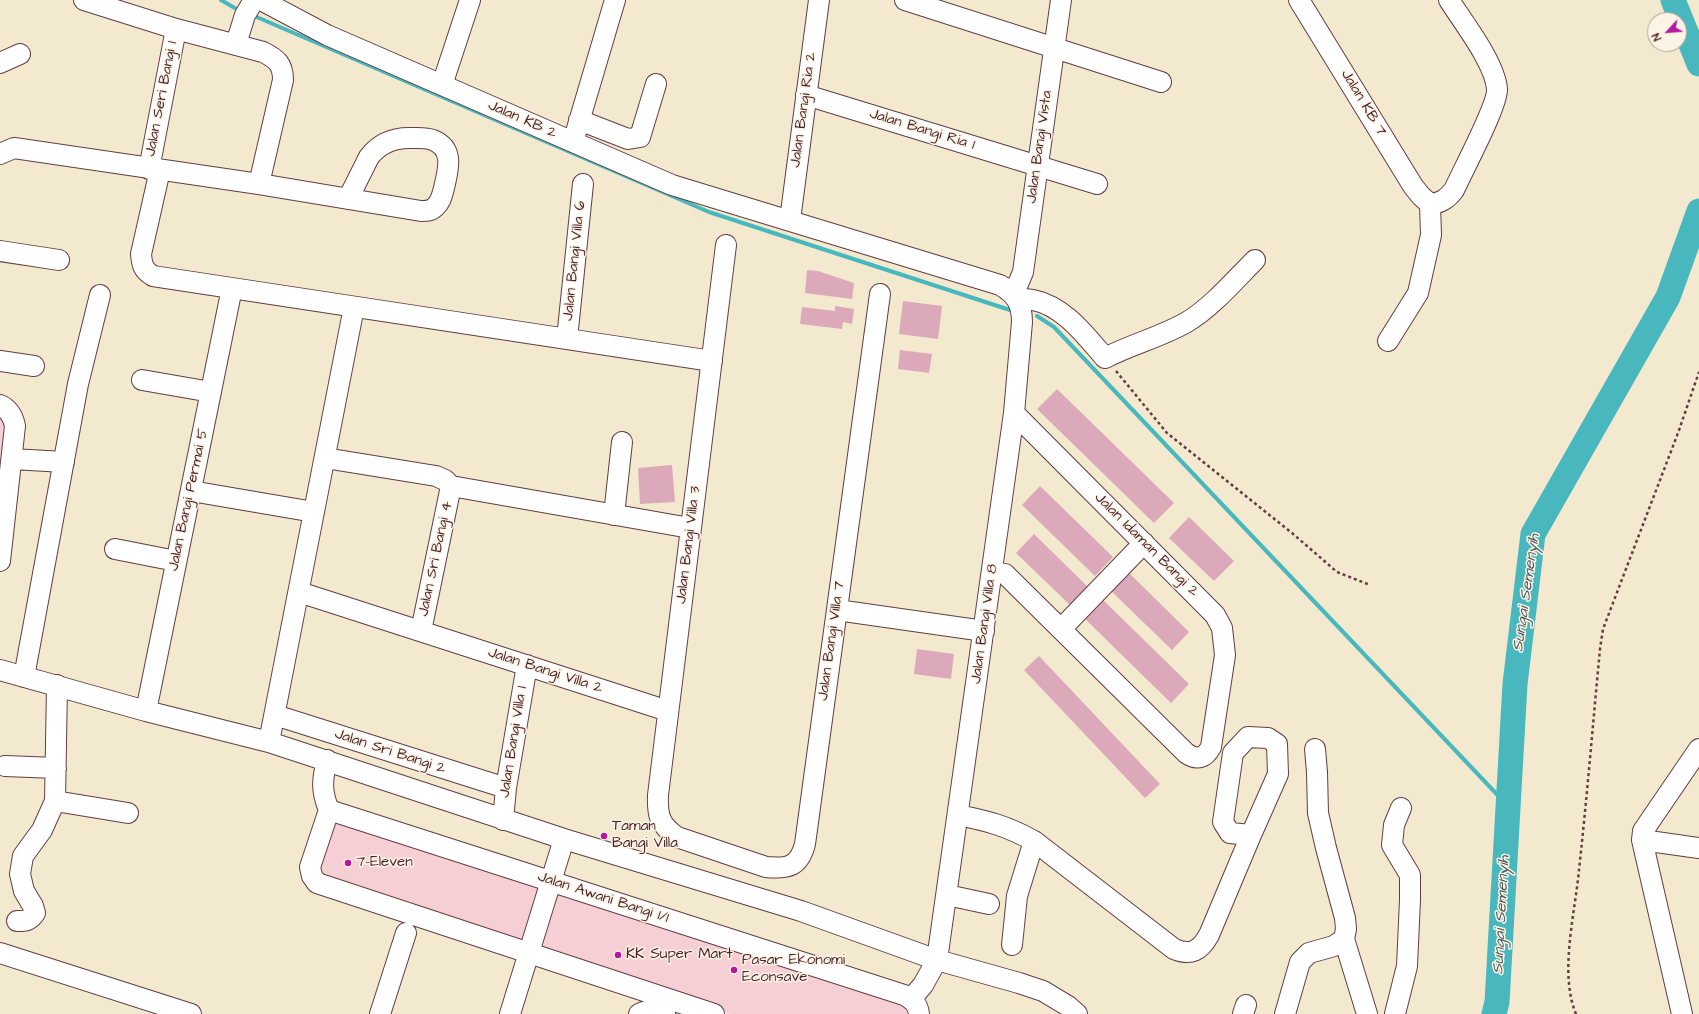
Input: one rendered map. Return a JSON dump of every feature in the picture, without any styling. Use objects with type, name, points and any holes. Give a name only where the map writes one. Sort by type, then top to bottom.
[{"type":"street","points":[[84,0],[176,29],[263,52],[273,57],[280,63],[283,72],[283,80],[259,184]]},
{"type":"street","points":[[442,85],[470,0]]},
{"type":"street","points":[[573,142],[615,0]]},
{"type":"street","name":"Jalan Bangi Ria 2","points":[[790,220],[819,0]]},
{"type":"street","points":[[905,0],[958,8],[1054,48],[1161,82]]},
{"type":"street","name":"Jalan Bangi Vista","points":[[1014,295],[1023,272],[1061,0]]},
{"type":"street","name":"Jalan KB 7","points":[[1299,0],[1413,186],[1430,204]]},
{"type":"street","points":[[1388,341],[1418,293],[1431,235],[1430,204],[1438,203],[1447,198],[1454,190],[1494,104],[1497,90],[1489,64],[1449,0]]},
{"type":"street","points":[[236,44],[252,6]]},
{"type":"street","name":"Jalan KB 2","points":[[252,6],[327,34],[672,186],[790,220],[1000,284],[1014,295]]},
{"type":"street","name":"Jalan Seri Bangi 1","points":[[176,29],[141,254],[142,264],[145,272],[153,276],[232,288]]},
{"type":"street","points":[[0,63],[20,54]]},
{"type":"street","points":[[579,120],[628,139],[640,137],[656,84]]},
{"type":"street","name":"Jalan Bangi Ria 1","points":[[806,95],[1097,184]]},
{"type":"street","points":[[0,154],[14,148],[154,170],[259,184],[348,199],[421,211],[430,211],[440,200],[449,166],[447,153],[432,139],[400,138],[387,142],[374,151],[369,157],[348,199]]},
{"type":"street","name":"Jalan Bangi Villa 6","points":[[567,339],[583,184]]},
{"type":"street","name":"Jalan Bangi Villa 3","points":[[677,837],[667,830],[660,820],[657,809],[658,795],[726,245]]},
{"type":"street","points":[[0,251],[59,260]]},
{"type":"street","points":[[1014,295],[1050,305],[1065,316],[1105,358],[1124,348],[1167,332],[1189,321],[1256,260]]},
{"type":"street","points":[[232,288],[712,361]]},
{"type":"street","name":"Jalan Bangi Permai 5","points":[[146,711],[232,288]]},
{"type":"street","name":"Jalan Bangi Villa 7","points":[[677,837],[766,867],[781,869],[794,864],[802,856],[805,844],[880,294]]},
{"type":"street","points":[[24,677],[78,384],[100,295]]},
{"type":"street","name":"Jalan Bangi Villa 8","points":[[938,960],[1014,413],[1022,310],[1014,295]]},
{"type":"street","points":[[269,742],[354,307]]},
{"type":"street","points":[[0,361],[34,366]]},
{"type":"street","points":[[142,380],[211,392]]},
{"type":"street","points":[[0,405],[9,410],[15,426],[13,459],[0,561]]},
{"type":"street","name":"Jalan Idaman Bangi 2","points":[[1014,413],[1206,605],[1222,628],[1225,655],[1211,747],[1207,753],[1200,758],[1192,757],[1186,753],[1061,629]]},
{"type":"street","points":[[614,515],[622,442]]},
{"type":"street","points":[[325,458],[436,476],[445,480],[451,486],[690,528]]},
{"type":"street","points":[[13,459],[64,462]]},
{"type":"street","name":"Jalan Sri Bangi 4","points":[[421,632],[451,486]]},
{"type":"street","points":[[191,491],[314,512]]},
{"type":"street","points":[[992,572],[1005,574],[1061,629],[1144,543]]},
{"type":"street","points":[[115,549],[176,561]]},
{"type":"street","name":"Jalan Bangi Villa 2","points":[[299,592],[668,711]]},
{"type":"street","points":[[837,610],[984,631]]},
{"type":"street","name":"Jalan Bangi Villa 1","points":[[503,820],[506,788],[527,665]]},
{"type":"street","points":[[0,670],[146,711],[269,742],[327,760],[503,820],[801,911],[938,960],[1043,991],[1068,1006],[1077,1014]]},
{"type":"street","points":[[17,921],[25,921],[32,918],[35,913],[21,883],[21,865],[25,852],[42,830],[55,801],[57,685]]},
{"type":"street","name":"Jalan Sri Bangi 2","points":[[275,715],[506,788]]},
{"type":"street","points":[[958,815],[990,821],[1013,830],[1034,841],[1174,948],[1183,953],[1193,951],[1203,946],[1209,935],[1278,774],[1277,744],[1268,738],[1248,737],[1232,753],[1223,822],[1230,833],[1251,835]]},
{"type":"street","points":[[1315,749],[1318,813],[1345,918],[1346,929],[1344,939],[1366,1014]]},
{"type":"street","points":[[1682,1014],[1642,840],[1643,831],[1699,749]]},
{"type":"street","points":[[327,760],[322,779],[323,789],[329,810],[310,867],[312,876],[317,882],[714,1014]]},
{"type":"street","points":[[5,766],[56,768]]},
{"type":"street","points":[[55,801],[128,813]]},
{"type":"street","points":[[1395,1014],[1407,966],[1410,900],[1410,875],[1392,845],[1394,825],[1401,808]]},
{"type":"street","name":"Jalan Awani Bangi 1/1","points":[[329,810],[889,990],[916,1008]]},
{"type":"street","points":[[510,1014],[552,882],[564,839]]},
{"type":"street","points":[[1642,840],[1699,848]]},
{"type":"street","points":[[1012,945],[1017,896],[1034,841]]},
{"type":"street","points":[[947,895],[989,904]]},
{"type":"street","points":[[380,1014],[406,933]]},
{"type":"street","points":[[1285,1014],[1300,962],[1309,953],[1334,946],[1344,939]]},
{"type":"street","points":[[0,953],[191,1014]]},
{"type":"street","points":[[916,1008],[923,986],[938,960]]},
{"type":"street","points":[[639,1014],[653,1010],[665,1014]]},
{"type":"path","points":[[1105,358],[1167,433],[1292,533],[1337,572],[1370,585]]},
{"type":"path","points":[[1576,1014],[1573,1006],[1567,964],[1579,870],[1603,629],[1678,433],[1699,372]]},
{"type":"shaded area","points":[[0,411],[7,416],[0,515]]},
{"type":"shaded area","points":[[330,817],[902,1001],[914,1014],[731,1014],[658,990],[316,874]]},
{"type":"building","points":[[807,270],[818,271],[854,283],[852,299],[805,293]]},
{"type":"building","points":[[903,301],[942,306],[938,339],[899,334]]},
{"type":"building","points":[[835,306],[854,309],[852,324],[843,322],[842,329],[800,324],[802,307],[835,311]]},
{"type":"building","points":[[900,350],[932,354],[929,373],[898,369]]},
{"type":"building","points":[[1057,389],[1174,503],[1154,523],[1037,409]]},
{"type":"building","points":[[672,465],[675,502],[640,504],[638,468]]},
{"type":"building","points":[[1040,486],[1113,557],[1095,576],[1022,505]]},
{"type":"building","points":[[1189,517],[1234,561],[1214,581],[1169,538]]},
{"type":"building","points":[[1034,534],[1090,589],[1072,607],[1016,553]]},
{"type":"building","points":[[1125,569],[1189,632],[1172,650],[1107,587]]},
{"type":"building","points":[[1099,596],[1189,684],[1171,703],[1081,615]]},
{"type":"building","points":[[917,649],[954,654],[951,679],[914,674]]},
{"type":"building","points":[[1039,656],[1160,784],[1145,798],[1024,670]]},
{"type":"waterway","points":[[221,0],[240,11]]},
{"type":"waterway","name":"Sungai Semenyih","points":[[1673,0],[1699,64]]},
{"type":"waterway","points":[[252,15],[709,212],[1013,311]]},
{"type":"waterway","name":"Sungai Semenyih","points":[[1494,1014],[1497,1002],[1515,684],[1533,534],[1668,297],[1699,211]]},
{"type":"waterway","points":[[1037,316],[1054,327],[1508,806]]},
{"type":"place","name":"Taman Bangi Villa","points":[[604,836]]},
{"type":"place","name":"7-Eleven","points":[[348,863]]},
{"type":"place","name":"KK Super Mart","points":[[618,955]]},
{"type":"place","name":"Pasar Ekonomi Econsave","points":[[734,970]]}]
